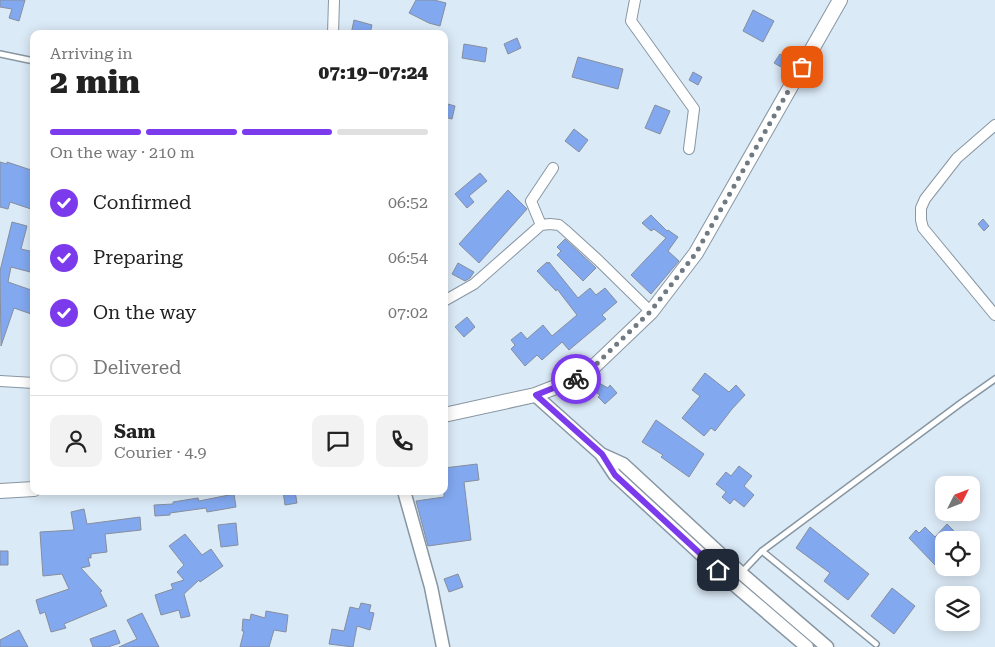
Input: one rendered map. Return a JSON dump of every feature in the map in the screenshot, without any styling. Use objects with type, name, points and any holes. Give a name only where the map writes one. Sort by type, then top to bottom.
[{"type":"main road","points":[[448,414],[536,395],[584,376],[650,312],[696,253],[840,0]]},
{"type":"main road","points":[[0,491],[30,489]]},
{"type":"street","points":[[333,30],[334,0]]},
{"type":"street","points":[[635,0],[631,21],[694,109],[689,149]]},
{"type":"street","points":[[995,125],[957,158],[925,199],[921,208],[920,220],[923,228],[995,315]]},
{"type":"street","points":[[541,225],[530,201],[553,168]]},
{"type":"street","points":[[448,299],[474,284],[541,225],[550,224],[558,225],[566,230],[650,312]]},
{"type":"street","points":[[0,381],[30,383]]},
{"type":"street","points":[[536,395],[602,454],[615,475],[736,578],[827,647]]},
{"type":"street","points":[[405,495],[431,587],[444,647]]},
{"type":"street","points":[[736,578],[807,647]]},
{"type":"lane","points":[[0,54],[30,60]]},
{"type":"lane","points":[[736,578],[762,551],[995,379]]},
{"type":"lane","points":[[762,551],[876,644]]},
{"type":"building","points":[[0,0],[25,0],[19,21],[9,18],[12,9],[0,7]]},
{"type":"building","points":[[416,0],[434,0],[446,3],[440,26],[409,13]]},
{"type":"building","points":[[753,10],[774,21],[763,42],[743,31]]},
{"type":"building","points":[[354,20],[372,25],[371,30],[352,30]]},
{"type":"building","points":[[517,38],[521,48],[508,54],[504,44]]},
{"type":"building","points":[[464,44],[487,48],[485,62],[462,58]]},
{"type":"building","points":[[780,54],[788,59],[783,68],[774,63]]},
{"type":"building","points":[[578,57],[623,69],[618,89],[572,77]]},
{"type":"building","points":[[693,72],[702,77],[698,85],[689,80]]},
{"type":"building","points":[[448,104],[455,106],[452,119],[448,118]]},
{"type":"building","points":[[655,105],[670,111],[660,134],[645,128]]},
{"type":"building","points":[[574,129],[588,140],[579,152],[565,141]]},
{"type":"building","points":[[0,162],[7,164],[7,162],[30,170],[30,209],[10,202],[8,209],[0,207]]},
{"type":"building","points":[[480,173],[487,181],[469,196],[474,202],[467,208],[455,194]]},
{"type":"building","points":[[508,190],[527,209],[479,263],[459,244]]},
{"type":"building","points":[[651,215],[667,231],[678,237],[668,251],[679,261],[651,294],[631,275],[666,238],[654,229],[651,231],[642,223]]},
{"type":"building","points":[[983,219],[989,226],[984,231],[978,224]]},
{"type":"building","points":[[12,222],[27,226],[21,249],[30,251],[30,272],[11,267],[8,282],[30,290],[30,314],[14,308],[1,346],[0,271]]},
{"type":"building","points":[[565,239],[596,268],[583,281],[557,255],[561,251],[557,247]]},
{"type":"building","points":[[547,262],[548,264],[549,262],[578,298],[590,288],[596,295],[605,288],[617,302],[602,315],[606,319],[569,350],[562,342],[542,360],[537,355],[525,366],[511,349],[515,345],[511,340],[521,332],[527,339],[543,325],[552,336],[577,315],[557,289],[556,291],[537,271]]},
{"type":"building","points":[[458,263],[474,272],[465,281],[452,274]]},
{"type":"building","points":[[467,317],[475,327],[464,337],[455,327]]},
{"type":"building","points":[[705,373],[729,392],[736,385],[745,395],[715,431],[711,428],[704,436],[682,418],[700,396],[692,390]]},
{"type":"building","points":[[599,383],[608,388],[610,385],[617,393],[605,404],[598,397],[600,395],[595,392]]},
{"type":"building","points":[[656,420],[704,454],[689,477],[661,457],[663,455],[642,442]]},
{"type":"building","points":[[477,464],[479,480],[464,482],[471,540],[428,546],[416,501],[448,495],[448,468]]},
{"type":"building","points":[[739,466],[752,476],[744,486],[754,495],[744,507],[734,499],[730,504],[722,497],[726,492],[716,484],[726,472],[731,476]]},
{"type":"building","points":[[234,495],[236,507],[207,512],[206,508],[155,516],[154,505],[173,504],[173,502],[198,498],[199,501]]},
{"type":"building","points":[[284,495],[296,495],[297,503],[285,505]]},
{"type":"building","points":[[84,509],[87,524],[140,517],[141,530],[105,534],[107,552],[91,554],[91,558],[88,558],[90,566],[81,568],[102,591],[100,592],[107,606],[64,624],[66,628],[51,632],[45,612],[40,614],[36,600],[69,589],[62,574],[43,576],[40,532],[74,530],[71,512]]},
{"type":"building","points":[[236,523],[238,545],[221,547],[218,525]]},
{"type":"building","points":[[947,524],[954,531],[941,531]]},
{"type":"building","points":[[810,527],[869,574],[848,600],[824,581],[830,573],[796,548]]},
{"type":"building","points":[[925,527],[935,537],[935,565],[909,538],[916,530],[919,533]]},
{"type":"building","points":[[185,534],[202,555],[211,549],[223,566],[200,582],[199,580],[184,594],[190,616],[181,618],[179,610],[161,615],[155,595],[173,589],[171,584],[184,580],[177,572],[184,565],[169,546]]},
{"type":"building","points":[[0,551],[8,551],[8,565],[0,565]]},
{"type":"building","points":[[458,574],[463,587],[449,592],[444,579]]},
{"type":"building","points":[[892,588],[915,606],[894,634],[871,616]]},
{"type":"building","points":[[361,603],[371,605],[369,612],[374,613],[370,630],[357,626],[353,647],[329,644],[332,629],[344,631],[350,607],[359,609]]},
{"type":"building","points":[[266,611],[288,615],[286,632],[274,630],[269,647],[240,647],[244,631],[242,631],[243,619],[250,620],[251,614],[265,618]]},
{"type":"building","points":[[142,613],[159,647],[119,647],[137,639],[127,620]]},
{"type":"building","points":[[19,630],[28,647],[0,647],[0,640]]},
{"type":"building","points":[[115,630],[120,643],[108,647],[93,647],[90,639]]},
{"type":"way so far","points":[[576,379],[584,376],[650,312],[696,253],[802,67]]},
{"type":"route","points":[[576,379],[536,395],[602,454],[615,475],[718,570]]}]
